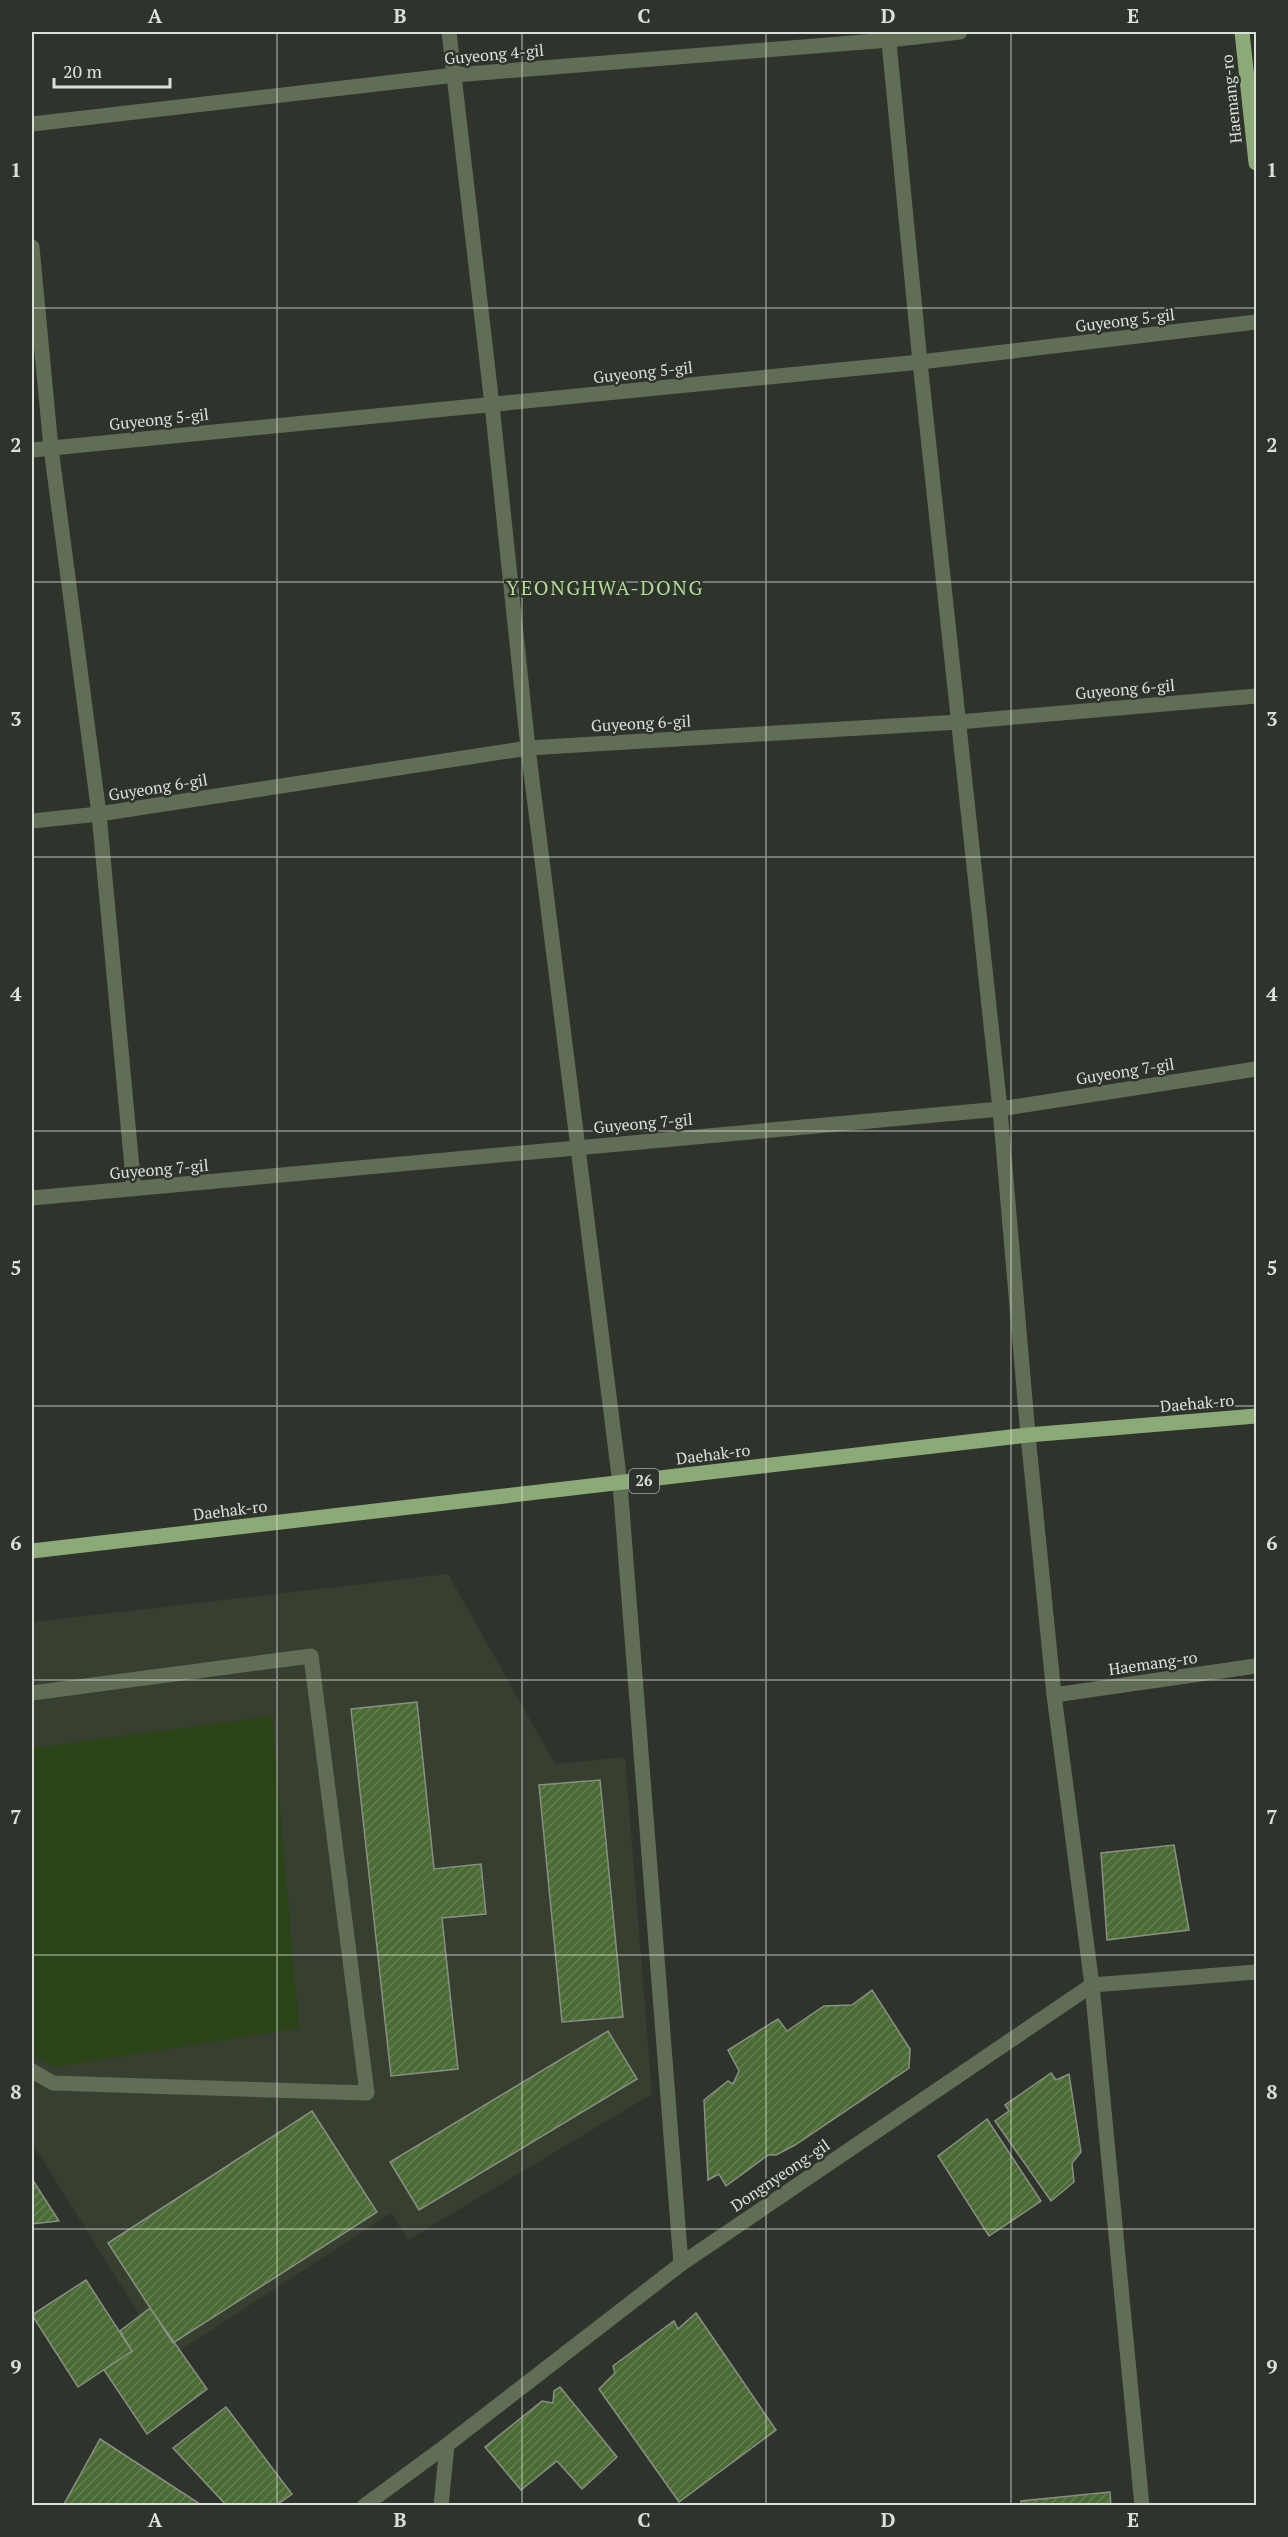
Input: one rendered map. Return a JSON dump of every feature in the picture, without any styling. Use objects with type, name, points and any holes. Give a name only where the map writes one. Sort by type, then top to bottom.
[{"type":"main road","name":"Haemang-ro","points":[[1242,32],[1257,163]]},
{"type":"main road","name":"Daehak-ro","points":[[32,1551],[1028,1435],[1257,1416]]},
{"type":"street","points":[[449,32],[492,405],[528,748],[620,1484],[681,2264]]},
{"type":"street","name":"Guyeong 4-gil","points":[[32,124],[455,75],[889,36],[960,32]]},
{"type":"street","points":[[889,36],[920,362],[1000,1109],[1028,1435],[1054,1695],[1092,1985],[1142,2505]]},
{"type":"street","points":[[32,247],[51,448],[99,814],[134,1190]]},
{"type":"street","name":"Guyeong 5-gil","points":[[32,450],[920,362],[1257,322]]},
{"type":"street","name":"Guyeong 6-gil","points":[[32,821],[99,814],[528,748],[959,722],[1257,696]]},
{"type":"street","name":"Guyeong 7-gil","points":[[32,1198],[1000,1109],[1257,1070]]},
{"type":"street","points":[[32,1693],[311,1656],[367,2092],[53,2083],[32,2071]]},
{"type":"street","name":"Haemang-ro","points":[[1054,1695],[1257,1666]]},
{"type":"street","name":"Dongnyeong-gil","points":[[364,2505],[447,2445],[681,2264],[1092,1985],[1257,1971]]},
{"type":"street","points":[[441,2505],[447,2445]]},
{"type":"shaded area","points":[[448,1574],[555,1764],[625,1757],[652,2094],[408,2240],[391,2213],[167,2359],[32,2143],[32,1622]]},
{"type":"green space","points":[[272,1716],[299,2028],[55,2067],[32,2055],[32,1748]]},
{"type":"building","points":[[417,1702],[434,1869],[481,1864],[486,1914],[442,1918],[458,2069],[391,2076],[351,1709]]},
{"type":"building","points":[[600,1780],[623,2017],[562,2022],[539,1785]]},
{"type":"building","points":[[1174,1845],[1189,1930],[1107,1940],[1101,1853]]},
{"type":"building","points":[[872,1990],[910,2049],[909,2068],[795,2145],[776,2155],[768,2155],[726,2186],[719,2174],[708,2180],[704,2100],[728,2081],[733,2084],[739,2071],[728,2050],[778,2019],[787,2031],[824,2006],[852,2005]]},
{"type":"building","points":[[608,2031],[637,2079],[419,2210],[390,2162]]},
{"type":"building","points":[[1051,2073],[1056,2080],[1069,2074],[1081,2152],[1072,2163],[1074,2182],[1051,2201],[995,2121],[1009,2111],[1005,2105]]},
{"type":"building","points":[[312,2111],[377,2212],[173,2343],[108,2243]]},
{"type":"building","points":[[987,2119],[1041,2201],[989,2236],[938,2156]]},
{"type":"building","points":[[32,2179],[59,2221],[32,2224]]},
{"type":"building","points":[[86,2280],[132,2351],[78,2387],[32,2315]]},
{"type":"building","points":[[150,2308],[207,2389],[147,2434],[104,2370],[132,2351],[120,2331]]},
{"type":"building","points":[[696,2313],[776,2430],[679,2502],[599,2389],[615,2373],[613,2366],[674,2321],[678,2329]]},
{"type":"building","points":[[560,2387],[617,2457],[582,2489],[557,2461],[521,2490],[485,2447],[542,2401],[553,2403],[554,2391]]},
{"type":"building","points":[[226,2407],[292,2494],[275,2506],[227,2506],[173,2448]]},
{"type":"building","points":[[100,2439],[203,2506],[63,2506]]},
{"type":"building","points":[[1110,2492],[1111,2506],[1021,2506],[1021,2501]]},
{"type":"district","name":"YEONGHWA-DONG","points":[[605,588]]}]
